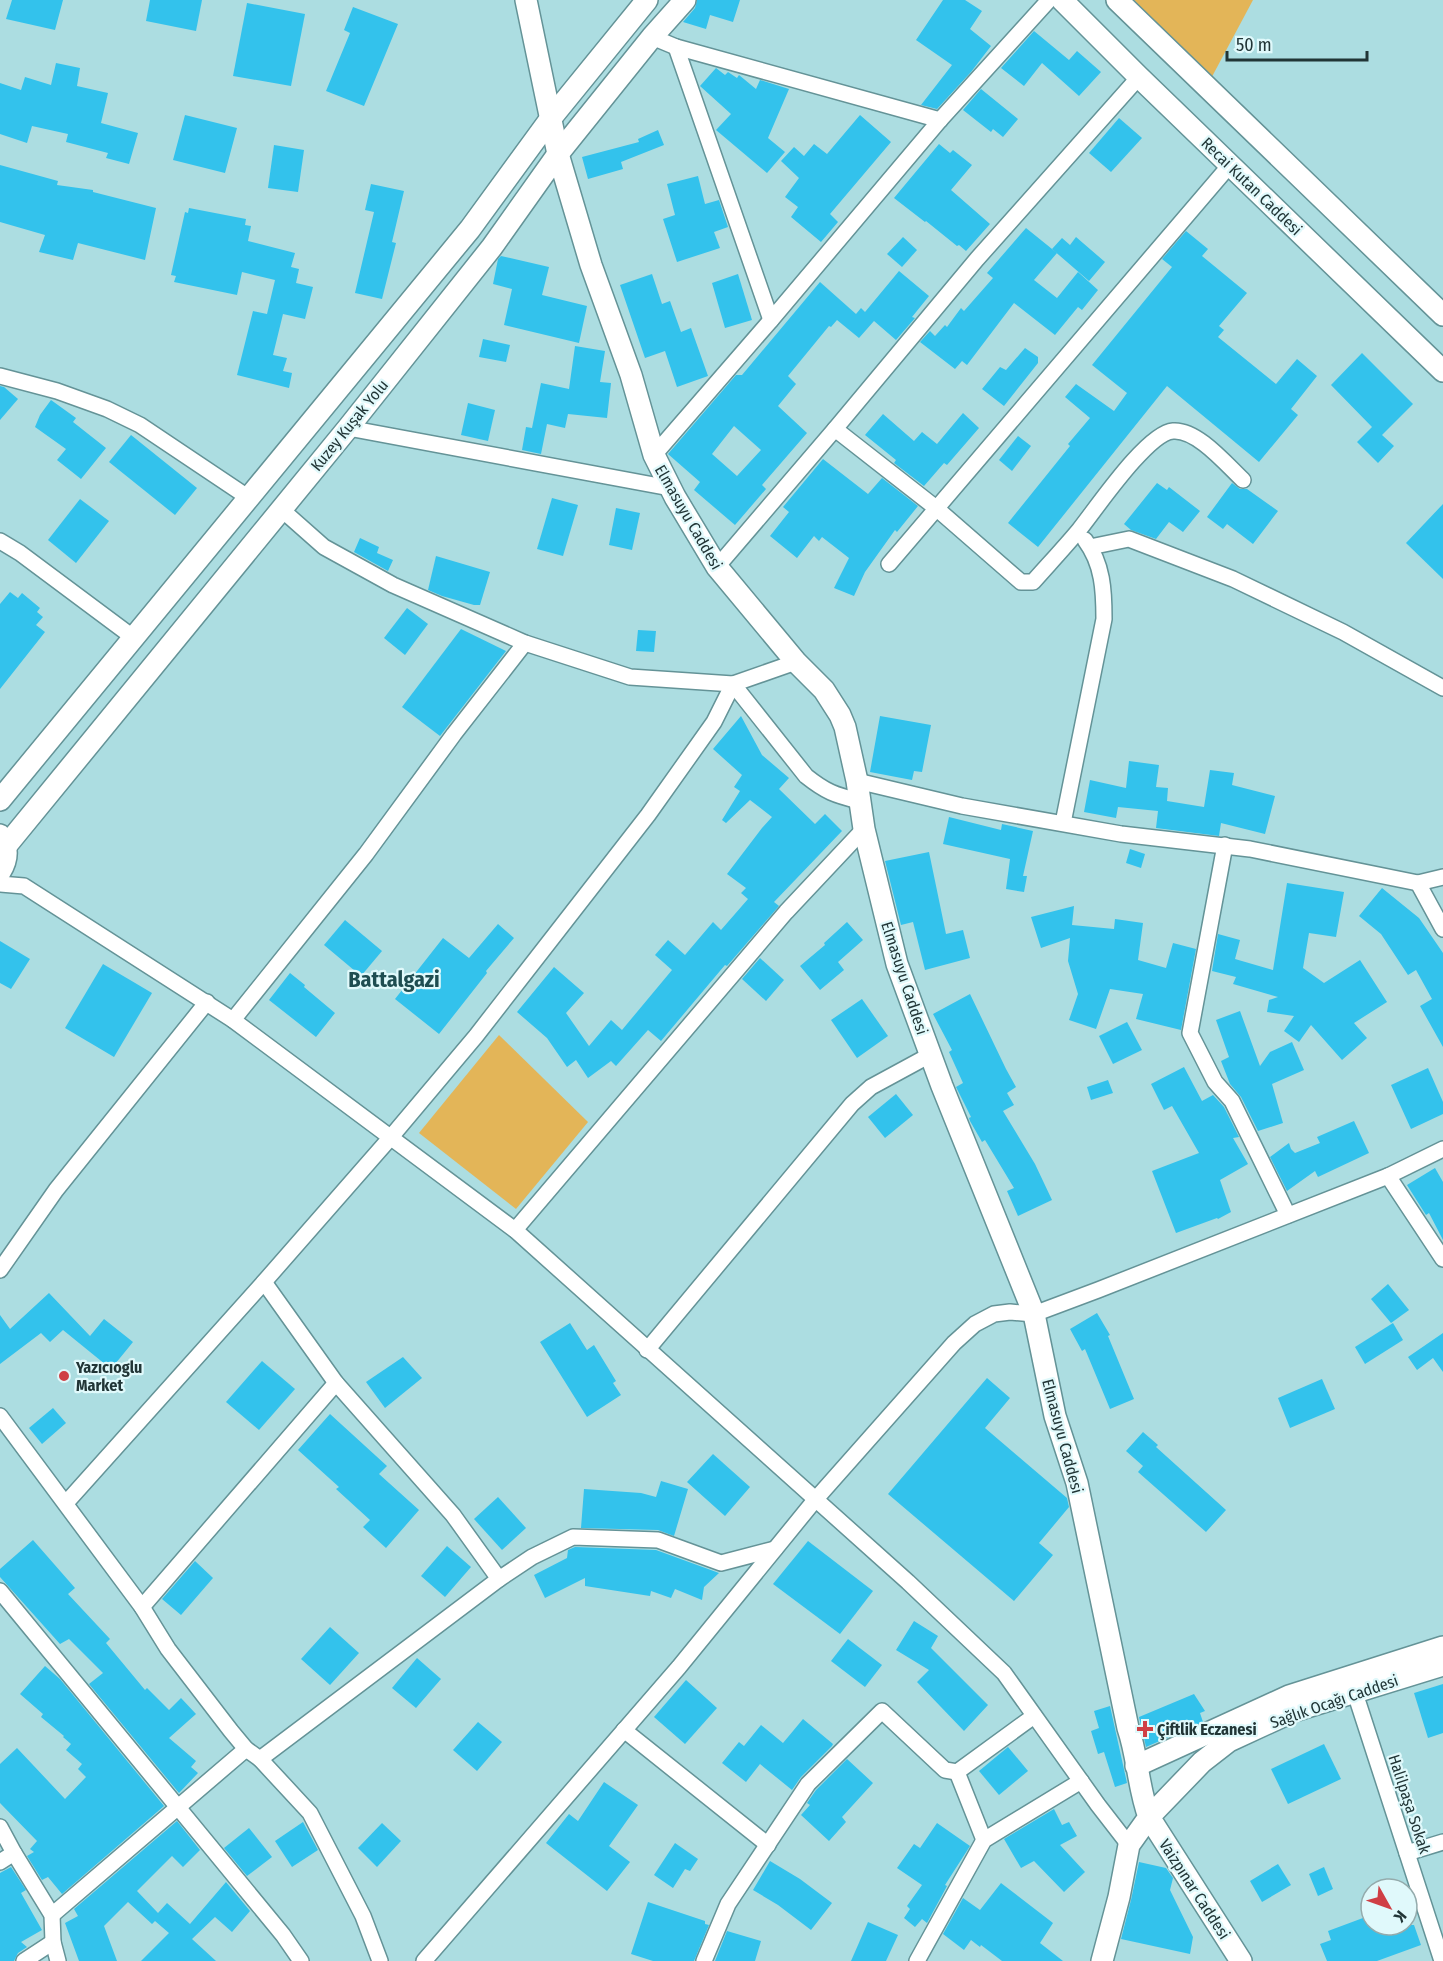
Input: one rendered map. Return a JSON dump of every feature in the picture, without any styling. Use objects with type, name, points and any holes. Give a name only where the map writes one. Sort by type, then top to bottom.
[{"type":"main road","name":"Elmasuyu Caddesi","points":[[526,0],[558,154],[591,265],[631,375],[654,455],[670,488],[717,567],[796,662],[824,690],[840,715],[858,791],[864,829],[897,964],[930,1054],[1034,1314],[1055,1416],[1077,1483],[1128,1728],[1134,1744],[1142,1799],[1149,1817]]},
{"type":"main road","name":"Kuzey Kuşak Yolu","points":[[0,800],[470,229],[551,118],[647,0]]},
{"type":"main road","name":"Kuzey Kuşak Yolu","points":[[3,852],[348,428],[492,247],[558,154],[652,37],[685,0]]},
{"type":"main road","name":"Recai Kutan Caddesi","points":[[1062,0],[1443,371]]},
{"type":"main road","points":[[1117,0],[1443,315]]},
{"type":"main road","points":[[1136,1766],[1290,1696],[1443,1647]]},
{"type":"main road","name":"Sağlık Ocağı Caddesi","points":[[1149,1817],[1202,1762],[1228,1741],[1294,1711],[1443,1665]]},
{"type":"main road","points":[[1102,1961],[1119,1897],[1129,1845],[1149,1817]]},
{"type":"main road","name":"Vaizpınar Caddesi","points":[[1149,1817],[1241,1961]]},
{"type":"street","points":[[654,455],[940,120],[1049,0]]},
{"type":"street","points":[[652,37],[676,47],[940,120]]},
{"type":"street","points":[[676,47],[771,320]]},
{"type":"street","points":[[717,567],[976,259],[1140,77]]},
{"type":"street","points":[[889,564],[1230,165]]},
{"type":"street","points":[[0,376],[57,391],[106,409],[140,425],[249,498]]},
{"type":"street","points":[[348,428],[670,488]]},
{"type":"street","points":[[835,429],[936,508],[1021,582],[1033,582],[1078,531],[1136,458],[1158,438],[1172,430],[1193,434],[1244,480]]},
{"type":"street","points":[[281,509],[324,547],[383,580],[525,643],[630,676],[733,684],[796,662]]},
{"type":"street","points":[[1063,823],[1104,619],[1104,592],[1100,566],[1078,531]]},
{"type":"street","points":[[1090,547],[1129,539],[1233,579],[1343,632],[1443,688]]},
{"type":"street","points":[[0,541],[20,553],[134,638]]},
{"type":"street","points":[[233,1020],[366,854],[454,734],[525,643]]},
{"type":"street","points":[[733,684],[806,776],[834,795],[858,791],[962,806],[1121,834],[1224,845],[1418,883],[1443,877]]},
{"type":"street","points":[[66,1503],[264,1282],[476,1036],[648,815],[714,722],[733,684]]},
{"type":"street","points":[[515,1230],[786,912],[864,829]]},
{"type":"street","points":[[1224,845],[1190,1033],[1215,1082],[1232,1101],[1288,1215]]},
{"type":"street","points":[[3,852],[24,886],[233,1020],[515,1230],[908,1582],[1004,1673],[1129,1845]]},
{"type":"street","points":[[1418,883],[1443,929]]},
{"type":"street","points":[[0,884],[24,886]]},
{"type":"street","points":[[0,1270],[56,1190],[207,1002]]},
{"type":"street","points":[[647,1350],[852,1104],[871,1087],[930,1054]]},
{"type":"street","points":[[424,1961],[678,1667],[815,1500],[954,1343],[975,1324],[994,1314],[1010,1312],[1034,1314],[1388,1176],[1443,1149]]},
{"type":"street","points":[[1388,1176],[1443,1259]]},
{"type":"street","points":[[264,1282],[336,1383],[453,1515],[499,1579]]},
{"type":"street","points":[[142,1607],[336,1383]]},
{"type":"street","points":[[0,1416],[142,1607],[168,1649],[246,1749],[260,1759],[310,1813],[363,1916],[380,1961]]},
{"type":"street","points":[[260,1759],[499,1579],[532,1557],[573,1537],[658,1540],[721,1563],[775,1549]]},
{"type":"street","points":[[0,1591],[283,1935],[301,1961]]},
{"type":"street","name":"Halilpaşa Sokak","points":[[1355,1693],[1442,1961]]},
{"type":"street","points":[[704,1961],[728,1904],[808,1784],[882,1711],[945,1770],[957,1772],[1035,1716]]},
{"type":"street","points":[[624,1730],[768,1845]]},
{"type":"street","points":[[52,1915],[246,1749]]},
{"type":"street","points":[[957,1772],[984,1840]]},
{"type":"street","points":[[917,1961],[984,1840],[1081,1781]]},
{"type":"street","points":[[0,1827],[52,1915],[53,1942],[58,1961]]},
{"type":"street","points":[[1407,1853],[1443,1842]]},
{"type":"street","points":[[0,1862],[14,1853]]},
{"type":"street","points":[[24,1961],[53,1942]]},
{"type":"shaded area","points":[[1134,0],[1253,0],[1207,86]]},
{"type":"shaded area","points":[[499,1035],[588,1122],[516,1209],[419,1133]]},
{"type":"building","points":[[12,0],[63,0],[55,30],[6,19]]},
{"type":"building","points":[[150,0],[202,0],[196,31],[146,21]]},
{"type":"building","points":[[697,0],[740,0],[733,22],[710,15],[706,29],[683,22],[695,8]]},
{"type":"building","points":[[943,0],[965,0],[982,11],[970,29],[991,46],[937,109],[921,105],[952,65],[916,40]]},
{"type":"building","points":[[247,3],[305,14],[291,86],[233,76]]},
{"type":"building","points":[[353,7],[398,24],[364,106],[326,91],[350,33],[344,30]]},
{"type":"building","points":[[1034,31],[1069,60],[1077,51],[1101,72],[1079,96],[1042,63],[1024,86],[1001,68]]},
{"type":"building","points":[[56,63],[80,68],[77,86],[108,93],[101,123],[138,133],[129,164],[106,158],[108,153],[66,142],[68,134],[32,126],[27,143],[0,134],[0,83],[21,90],[25,77],[51,85]]},
{"type":"building","points":[[716,68],[725,75],[728,72],[737,78],[739,75],[756,89],[760,80],[789,89],[768,138],[785,152],[767,173],[716,130],[731,114],[700,86]]},
{"type":"building","points":[[981,89],[1018,119],[1003,137],[993,129],[991,132],[963,110]]},
{"type":"building","points":[[185,115],[237,128],[225,173],[173,160]]},
{"type":"building","points":[[860,115],[891,142],[830,214],[838,222],[821,242],[791,217],[798,207],[785,197],[799,178],[781,161],[794,147],[804,156],[814,144],[827,154]]},
{"type":"building","points":[[1119,118],[1142,138],[1111,172],[1089,153]]},
{"type":"building","points":[[658,130],[664,145],[621,162],[623,169],[588,179],[582,157],[639,142],[638,139]]},
{"type":"building","points":[[939,144],[950,153],[953,150],[972,165],[951,190],[990,224],[966,251],[894,198]]},
{"type":"building","points":[[274,145],[304,150],[298,192],[268,188]]},
{"type":"building","points":[[0,165],[58,181],[57,185],[93,190],[93,192],[156,208],[145,260],[78,243],[73,260],[39,252],[45,235],[0,222]]},
{"type":"building","points":[[698,176],[705,204],[719,200],[728,227],[714,232],[720,248],[677,262],[663,219],[675,215],[667,184]]},
{"type":"building","points":[[371,184],[404,191],[392,242],[396,243],[382,299],[355,293],[374,212],[365,210]]},
{"type":"building","points":[[189,208],[246,219],[245,225],[251,226],[248,241],[295,253],[291,267],[299,269],[296,283],[313,287],[305,319],[283,314],[273,355],[287,358],[283,371],[292,373],[289,388],[237,375],[253,311],[267,314],[275,280],[242,272],[237,295],[174,282],[176,276],[171,275],[185,212],[188,213]]},
{"type":"building","points":[[1026,228],[1057,253],[1034,280],[1057,298],[1078,272],[1098,290],[1082,310],[1078,307],[1055,335],[1014,303],[967,365],[962,361],[955,369],[920,342],[930,331],[935,336],[945,325],[947,327],[961,308],[964,311],[993,278],[987,273]]},
{"type":"building","points":[[1186,231],[1208,249],[1202,256],[1247,293],[1219,326],[1224,330],[1218,337],[1276,384],[1297,359],[1317,376],[1291,409],[1298,415],[1259,462],[1167,386],[1038,547],[1008,523],[1090,418],[1065,397],[1076,384],[1114,411],[1127,393],[1092,365],[1172,267],[1162,259]]},
{"type":"building","points":[[903,237],[917,250],[902,267],[887,254]]},
{"type":"building","points":[[1076,237],[1105,262],[1089,281],[1052,249],[1062,238],[1070,245]]},
{"type":"building","points":[[501,256],[549,267],[542,295],[587,306],[579,343],[504,325],[512,289],[493,284],[498,259]]},
{"type":"building","points":[[899,271],[929,296],[912,317],[915,318],[896,340],[874,321],[859,338],[837,320],[831,327],[829,326],[788,376],[796,384],[778,406],[807,433],[762,485],[766,489],[735,525],[694,490],[700,482],[668,454],[736,375],[742,375],[820,282],[856,314],[861,308],[865,312]],"holes":[[[734,426],[761,450],[737,476],[712,454]]]},
{"type":"building","points":[[652,274],[662,304],[670,301],[681,332],[691,328],[708,376],[677,387],[665,351],[645,358],[620,285]]},
{"type":"building","points":[[738,274],[752,320],[725,328],[712,283]]},
{"type":"building","points":[[483,339],[510,345],[506,362],[479,357]]},
{"type":"building","points":[[575,346],[605,351],[600,382],[611,383],[607,418],[568,414],[565,428],[547,424],[541,454],[522,450],[526,427],[532,428],[541,383],[569,389]]},
{"type":"building","points":[[1025,348],[1038,357],[1038,363],[1004,406],[982,389],[1000,367],[1006,370]]},
{"type":"building","points":[[1362,353],[1413,404],[1382,435],[1394,446],[1378,463],[1357,442],[1372,427],[1331,385]]},
{"type":"building","points":[[0,386],[18,399],[0,420]]},
{"type":"building","points":[[51,400],[76,418],[73,422],[106,448],[81,479],[57,460],[66,449],[35,427],[40,415]]},
{"type":"building","points":[[468,403],[495,410],[488,441],[461,435]]},
{"type":"building","points":[[963,413],[979,428],[947,465],[944,463],[924,486],[894,463],[896,460],[865,435],[883,414],[914,441],[922,432],[937,444]]},
{"type":"building","points":[[131,435],[197,488],[175,515],[109,462]]},
{"type":"building","points":[[1018,436],[1031,446],[1012,471],[999,460]]},
{"type":"building","points":[[823,459],[868,494],[882,478],[918,506],[897,532],[895,530],[865,572],[854,596],[834,588],[849,558],[822,537],[819,541],[814,536],[797,558],[770,536],[789,512],[783,507]]},
{"type":"building","points":[[1157,483],[1167,490],[1169,487],[1200,511],[1183,532],[1169,522],[1156,539],[1131,530],[1124,524]]},
{"type":"building","points":[[1232,483],[1240,489],[1247,489],[1278,511],[1253,544],[1227,524],[1223,529],[1207,517]]},
{"type":"building","points":[[552,498],[578,505],[563,556],[537,549]]},
{"type":"building","points":[[80,499],[109,521],[76,563],[48,540]]},
{"type":"building","points":[[1443,504],[1443,579],[1406,543]]},
{"type":"building","points":[[616,508],[640,513],[632,550],[609,545]]},
{"type":"building","points":[[360,538],[379,547],[377,553],[393,560],[388,571],[354,552]]},
{"type":"building","points":[[436,556],[490,572],[480,605],[442,596],[428,590]]},
{"type":"building","points":[[10,592],[18,598],[22,593],[40,608],[37,612],[43,617],[36,625],[45,632],[0,689],[0,604]]},
{"type":"building","points":[[407,608],[428,624],[405,655],[384,638]]},
{"type":"building","points":[[461,629],[506,651],[440,736],[402,707]]},
{"type":"building","points":[[638,630],[656,631],[654,652],[636,651]]},
{"type":"building","points":[[741,716],[762,755],[789,778],[779,789],[815,824],[825,814],[842,831],[774,902],[779,906],[727,966],[725,965],[661,1041],[648,1030],[616,1066],[611,1061],[588,1078],[576,1060],[567,1067],[547,1038],[517,1012],[554,967],[584,993],[566,1013],[589,1046],[611,1020],[622,1030],[672,970],[655,955],[668,940],[685,955],[713,922],[721,930],[748,899],[741,893],[746,888],[727,874],[772,817],[750,800],[726,823],[722,820],[740,791],[734,787],[742,775],[713,749]]},
{"type":"building","points":[[880,716],[931,725],[922,772],[914,771],[912,780],[870,772]]},
{"type":"building","points":[[1129,761],[1159,765],[1156,787],[1168,788],[1167,801],[1204,807],[1210,770],[1234,773],[1232,785],[1275,796],[1265,834],[1221,823],[1219,836],[1156,828],[1158,811],[1118,807],[1116,818],[1084,812],[1090,780],[1126,788]]},
{"type":"building","points":[[949,817],[1001,830],[1002,824],[1033,831],[1023,876],[1027,876],[1024,892],[1006,889],[1010,859],[943,844]]},
{"type":"building","points":[[1130,849],[1145,854],[1141,868],[1126,863]]},
{"type":"building","points":[[929,852],[946,934],[963,930],[970,958],[925,970],[913,922],[901,925],[885,861]]},
{"type":"building","points":[[1287,883],[1344,892],[1336,937],[1309,933],[1303,968],[1324,983],[1360,960],[1387,1002],[1354,1023],[1367,1038],[1342,1060],[1311,1025],[1299,1042],[1284,1031],[1294,1016],[1267,1012],[1269,1000],[1278,997],[1233,984],[1236,977],[1212,971],[1218,934],[1240,940],[1235,959],[1273,970]]},
{"type":"building","points":[[1382,888],[1419,918],[1443,953],[1443,1047],[1420,1006],[1432,999],[1416,970],[1408,975],[1381,934],[1359,916]]},
{"type":"building","points":[[1074,906],[1072,925],[1114,929],[1115,919],[1143,923],[1138,960],[1166,968],[1173,943],[1196,949],[1181,1030],[1136,1019],[1143,994],[1110,989],[1096,1029],[1069,1020],[1078,994],[1068,961],[1070,938],[1041,948],[1031,917]]},
{"type":"building","points":[[345,920],[382,951],[361,976],[324,945]]},
{"type":"building","points":[[847,922],[863,940],[838,962],[844,970],[820,990],[800,966]]},
{"type":"building","points":[[498,924],[514,938],[439,1034],[395,999],[443,938],[469,958]]},
{"type":"building","points":[[0,941],[30,959],[11,989],[0,983]]},
{"type":"building","points":[[760,958],[784,980],[766,1001],[742,979]]},
{"type":"building","points":[[103,964],[152,993],[114,1057],[65,1028]]},
{"type":"building","points":[[290,973],[335,1013],[316,1037],[269,1000]]},
{"type":"building","points":[[970,994],[1016,1087],[1007,1093],[1014,1105],[1003,1111],[1035,1164],[1052,1200],[1018,1216],[1007,1191],[1014,1188],[985,1140],[982,1142],[970,1121],[971,1117],[956,1087],[963,1083],[949,1052],[952,1050],[933,1014]]},
{"type":"building","points":[[862,999],[888,1036],[857,1058],[831,1020]]},
{"type":"building","points":[[1240,1011],[1260,1066],[1270,1052],[1292,1042],[1304,1070],[1272,1084],[1283,1123],[1258,1131],[1241,1097],[1230,1084],[1221,1061],[1229,1057],[1216,1020]]},
{"type":"building","points":[[1127,1022],[1142,1050],[1113,1064],[1099,1036]]},
{"type":"building","points":[[1184,1067],[1202,1101],[1213,1095],[1224,1107],[1239,1137],[1233,1138],[1248,1164],[1220,1180],[1231,1212],[1218,1219],[1176,1233],[1152,1171],[1199,1153],[1172,1106],[1164,1110],[1151,1084]]},
{"type":"building","points":[[1428,1068],[1443,1102],[1443,1114],[1411,1129],[1391,1085]]},
{"type":"building","points":[[1108,1080],[1113,1093],[1091,1100],[1087,1087]]},
{"type":"building","points":[[896,1094],[913,1115],[885,1138],[868,1117]]},
{"type":"building","points":[[1354,1121],[1369,1153],[1318,1177],[1315,1171],[1287,1191],[1270,1157],[1289,1143],[1295,1153],[1320,1143],[1317,1137]]},
{"type":"building","points":[[1435,1168],[1443,1182],[1443,1240],[1429,1213],[1426,1215],[1407,1185]]},
{"type":"building","points":[[1388,1284],[1409,1310],[1391,1323],[1371,1299]]},
{"type":"building","points":[[49,1293],[90,1336],[104,1319],[133,1342],[111,1369],[63,1330],[50,1342],[41,1333],[0,1364],[0,1315],[10,1329]]},
{"type":"building","points":[[1097,1313],[1110,1335],[1108,1336],[1134,1399],[1110,1409],[1085,1349],[1082,1351],[1070,1329]]},
{"type":"building","points":[[570,1323],[587,1350],[594,1345],[616,1381],[613,1383],[621,1395],[587,1417],[540,1342]]},
{"type":"building","points":[[1393,1323],[1403,1340],[1365,1364],[1355,1347]]},
{"type":"building","points":[[1443,1333],[1443,1372],[1433,1358],[1417,1370],[1408,1357]]},
{"type":"building","points":[[403,1357],[422,1378],[385,1408],[366,1382]]},
{"type":"building","points":[[262,1361],[295,1389],[259,1430],[226,1402]]},
{"type":"building","points":[[987,1378],[1010,1398],[985,1428],[1067,1498],[1069,1507],[1039,1543],[1053,1555],[1014,1601],[888,1494]]},
{"type":"building","points":[[1322,1379],[1335,1409],[1290,1428],[1278,1398]]},
{"type":"building","points":[[53,1408],[66,1423],[42,1444],[29,1428]]},
{"type":"building","points":[[330,1414],[387,1466],[379,1474],[419,1510],[386,1548],[363,1527],[370,1520],[336,1489],[339,1487],[298,1450]]},
{"type":"building","points":[[1143,1432],[1158,1445],[1156,1447],[1226,1510],[1206,1532],[1138,1472],[1143,1466],[1126,1451]]},
{"type":"building","points":[[713,1454],[750,1487],[725,1516],[687,1482]]},
{"type":"building","points":[[661,1481],[688,1489],[674,1536],[658,1530],[581,1528],[584,1489],[641,1493],[656,1497]]},
{"type":"building","points":[[498,1497],[526,1528],[502,1550],[474,1519]]},
{"type":"building","points":[[33,1540],[75,1588],[68,1594],[110,1639],[106,1643],[145,1690],[147,1688],[169,1710],[181,1698],[196,1714],[169,1738],[196,1761],[191,1767],[198,1773],[179,1793],[89,1684],[103,1673],[69,1639],[60,1644],[0,1577],[0,1569]]},
{"type":"building","points":[[808,1541],[873,1591],[840,1634],[773,1584]]},
{"type":"building","points":[[447,1546],[471,1567],[445,1597],[421,1576]]},
{"type":"building","points":[[575,1547],[656,1550],[719,1573],[704,1587],[702,1600],[675,1589],[671,1598],[651,1591],[650,1596],[585,1586],[585,1578],[545,1598],[534,1575],[567,1558],[568,1550]]},
{"type":"building","points":[[195,1561],[213,1578],[181,1615],[162,1599]]},
{"type":"building","points":[[914,1621],[938,1636],[931,1648],[988,1705],[964,1731],[917,1682],[929,1670],[896,1650]]},
{"type":"building","points":[[330,1627],[359,1653],[330,1685],[301,1659]]},
{"type":"building","points":[[848,1639],[882,1665],[865,1687],[831,1661]]},
{"type":"building","points":[[417,1658],[441,1679],[416,1708],[392,1688]]},
{"type":"building","points":[[45,1666],[60,1679],[164,1806],[62,1894],[48,1877],[42,1880],[27,1856],[34,1852],[30,1849],[37,1841],[0,1803],[0,1764],[17,1748],[65,1799],[86,1777],[78,1769],[82,1764],[66,1750],[71,1744],[41,1717],[43,1714],[20,1694]]},
{"type":"building","points":[[686,1680],[717,1708],[685,1744],[654,1717]]},
{"type":"building","points":[[1443,1684],[1443,1733],[1428,1738],[1414,1693]]},
{"type":"building","points":[[1194,1694],[1205,1711],[1200,1713],[1203,1722],[1146,1747],[1139,1717]]},
{"type":"building","points":[[1110,1706],[1127,1783],[1115,1787],[1104,1752],[1098,1754],[1091,1731],[1099,1728],[1094,1711]]},
{"type":"building","points":[[803,1719],[833,1744],[801,1777],[792,1790],[760,1764],[746,1782],[722,1763],[739,1742],[744,1746],[761,1725],[783,1743]]},
{"type":"building","points":[[478,1722],[502,1742],[477,1771],[453,1750]]},
{"type":"building","points":[[1324,1744],[1341,1779],[1288,1804],[1271,1769]]},
{"type":"building","points":[[1008,1747],[1028,1771],[999,1795],[979,1771]]},
{"type":"building","points":[[847,1759],[873,1783],[842,1817],[846,1822],[829,1841],[801,1815],[810,1805],[807,1803],[816,1790]]},
{"type":"building","points":[[604,1782],[638,1805],[609,1846],[630,1862],[607,1891],[546,1843],[569,1814],[578,1821]]},
{"type":"building","points":[[1054,1809],[1062,1825],[1069,1822],[1077,1836],[1060,1845],[1085,1872],[1064,1892],[1034,1861],[1021,1868],[1004,1839]]},
{"type":"building","points":[[177,1821],[200,1850],[183,1867],[172,1856],[137,1891],[158,1913],[167,1903],[190,1924],[226,1882],[250,1911],[232,1932],[215,1917],[192,1939],[216,1961],[141,1961],[169,1933],[155,1921],[152,1924],[128,1902],[104,1926],[117,1961],[79,1961],[65,1923],[78,1916],[74,1909]]},
{"type":"building","points":[[303,1822],[318,1850],[292,1867],[275,1841]]},
{"type":"building","points":[[382,1823],[401,1841],[377,1867],[358,1848]]},
{"type":"building","points":[[937,1823],[970,1846],[945,1885],[947,1886],[927,1923],[922,1919],[915,1927],[904,1918],[910,1909],[907,1906],[922,1885],[897,1868],[914,1844],[920,1848]]},
{"type":"building","points":[[249,1828],[272,1857],[247,1876],[224,1848]]},
{"type":"building","points":[[675,1843],[698,1859],[690,1871],[685,1869],[673,1888],[654,1875]]},
{"type":"building","points":[[770,1861],[800,1879],[832,1903],[811,1930],[778,1905],[753,1890]]},
{"type":"building","points":[[1139,1862],[1166,1868],[1173,1878],[1170,1890],[1193,1937],[1190,1954],[1121,1939]]},
{"type":"building","points":[[1278,1864],[1291,1885],[1262,1902],[1250,1881]]},
{"type":"building","points":[[11,1867],[26,1890],[21,1893],[42,1930],[21,1942],[27,1947],[18,1953],[14,1961],[0,1961],[0,1873]]},
{"type":"building","points":[[1324,1867],[1333,1889],[1318,1896],[1309,1874]]},
{"type":"building","points":[[1001,1883],[1053,1923],[1040,1943],[1063,1961],[1002,1961],[971,1940],[964,1950],[943,1934],[963,1898],[980,1910]]},
{"type":"building","points":[[648,1902],[705,1921],[705,1924],[709,1925],[694,1961],[653,1961],[631,1954]]},
{"type":"building","points":[[1359,1919],[1359,1937],[1418,1937],[1421,1945],[1377,1961],[1327,1961],[1320,1944],[1331,1940],[1328,1931]]},
{"type":"building","points":[[868,1922],[898,1935],[886,1961],[851,1961]]},
{"type":"building","points":[[727,1931],[761,1941],[755,1961],[715,1961]]},
{"type":"place","name":"Yazıcıoglu Market","points":[[64,1376]]},
{"type":"place","name":"Çiftlik Eczanesi","points":[[1145,1729]]},
{"type":"district","name":"Battalgazi","points":[[394,979]]}]
